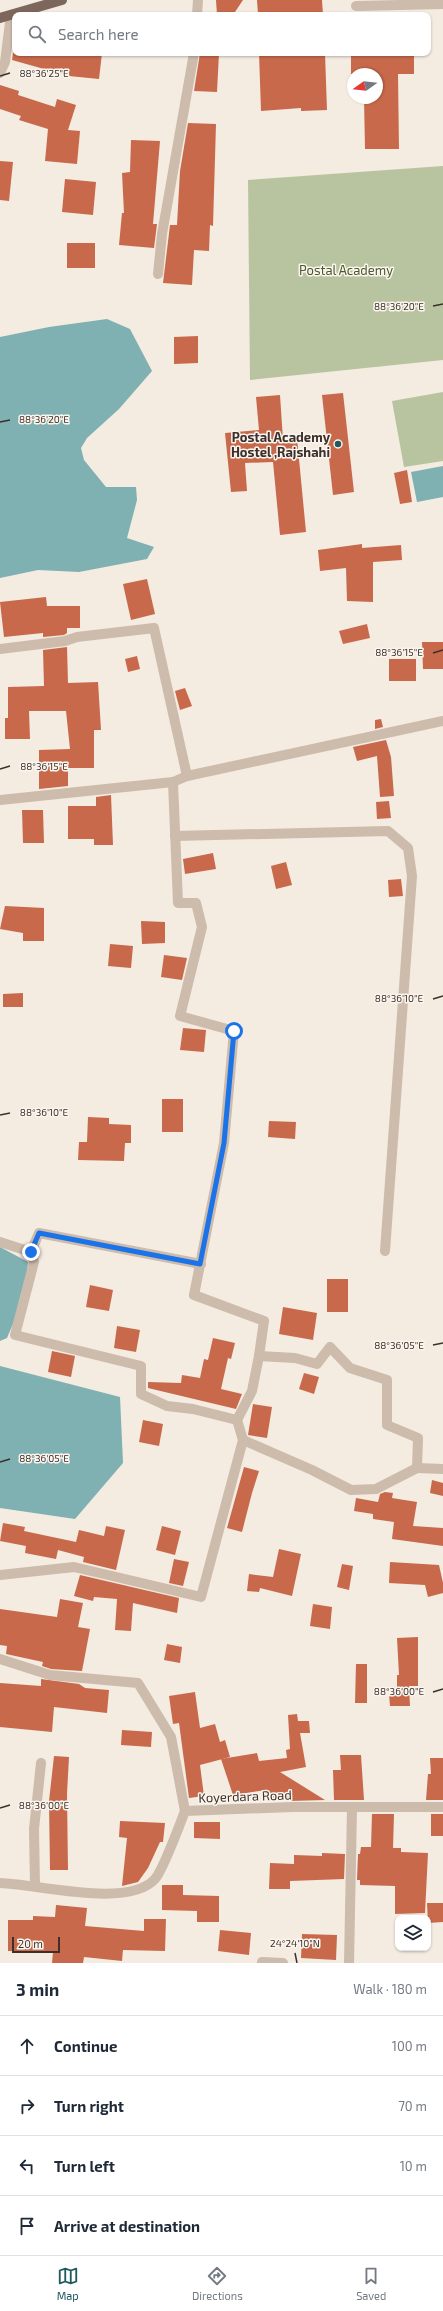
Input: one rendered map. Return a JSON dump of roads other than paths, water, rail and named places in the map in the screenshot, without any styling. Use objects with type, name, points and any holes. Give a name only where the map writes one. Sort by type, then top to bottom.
[{"type":"main road","points":[[21,12],[62,0]]},
{"type":"main road","points":[[0,18],[11,15]]},
{"type":"street","points":[[197,12],[198,0]]},
{"type":"street","points":[[356,6],[443,4]]},
{"type":"street","points":[[0,73],[4,62],[11,15]]},
{"type":"street","points":[[158,274],[162,234],[193,56]]},
{"type":"street","points":[[0,649],[65,641],[77,637],[154,628],[187,776]]},
{"type":"street","points":[[0,800],[173,782],[187,776],[443,721]]},
{"type":"street","points":[[0,1575],[74,1566],[201,1596],[243,1440],[238,1420],[252,1391],[264,1321],[194,1295],[224,1143],[234,1031],[180,1016],[202,927],[196,903],[178,903],[173,782]]},
{"type":"street","points":[[175,836],[388,831],[408,848],[412,876],[385,1251]]},
{"type":"street","points":[[200,1264],[39,1233],[31,1252],[34,1262],[15,1335],[141,1366],[141,1394],[167,1406],[193,1409],[238,1420]]},
{"type":"street","points":[[0,1242],[31,1252]]},
{"type":"street","points":[[259,1356],[295,1358],[317,1364],[330,1347],[350,1368],[387,1380],[387,1425],[418,1438],[417,1468]]},
{"type":"street","points":[[243,1440],[312,1470],[351,1490],[376,1489],[417,1468],[443,1469]]},
{"type":"street","points":[[0,1659],[50,1675],[138,1683],[171,1737],[185,1811]]},
{"type":"street","points":[[34,1886],[34,1829],[41,1763]]},
{"type":"street","name":"Koyerdara Road","points":[[0,1883],[106,1895],[135,1891],[155,1879],[185,1811],[292,1807],[443,1807]]},
{"type":"street","points":[[349,1963],[352,1808]]},
{"type":"street","points":[[262,1962],[283,1963]]},
{"type":"water","points":[[107,319],[130,329],[152,371],[119,409],[87,438],[81,448],[84,460],[106,487],[136,487],[137,500],[127,538],[154,547],[147,559],[79,572],[38,570],[0,578],[0,337],[49,327]]},
{"type":"water","points":[[443,466],[443,497],[417,502],[411,472]]},
{"type":"water","points":[[0,1247],[28,1262],[25,1295],[7,1338],[0,1341]]},
{"type":"water","points":[[0,1366],[120,1397],[123,1463],[75,1519],[0,1508]]},
{"type":"place","name":"Postal Academy Hostel ,Rajshahi","points":[[338,444]]},
{"type":"park label","name":"Postal Academy","points":[[346,270]]}]
